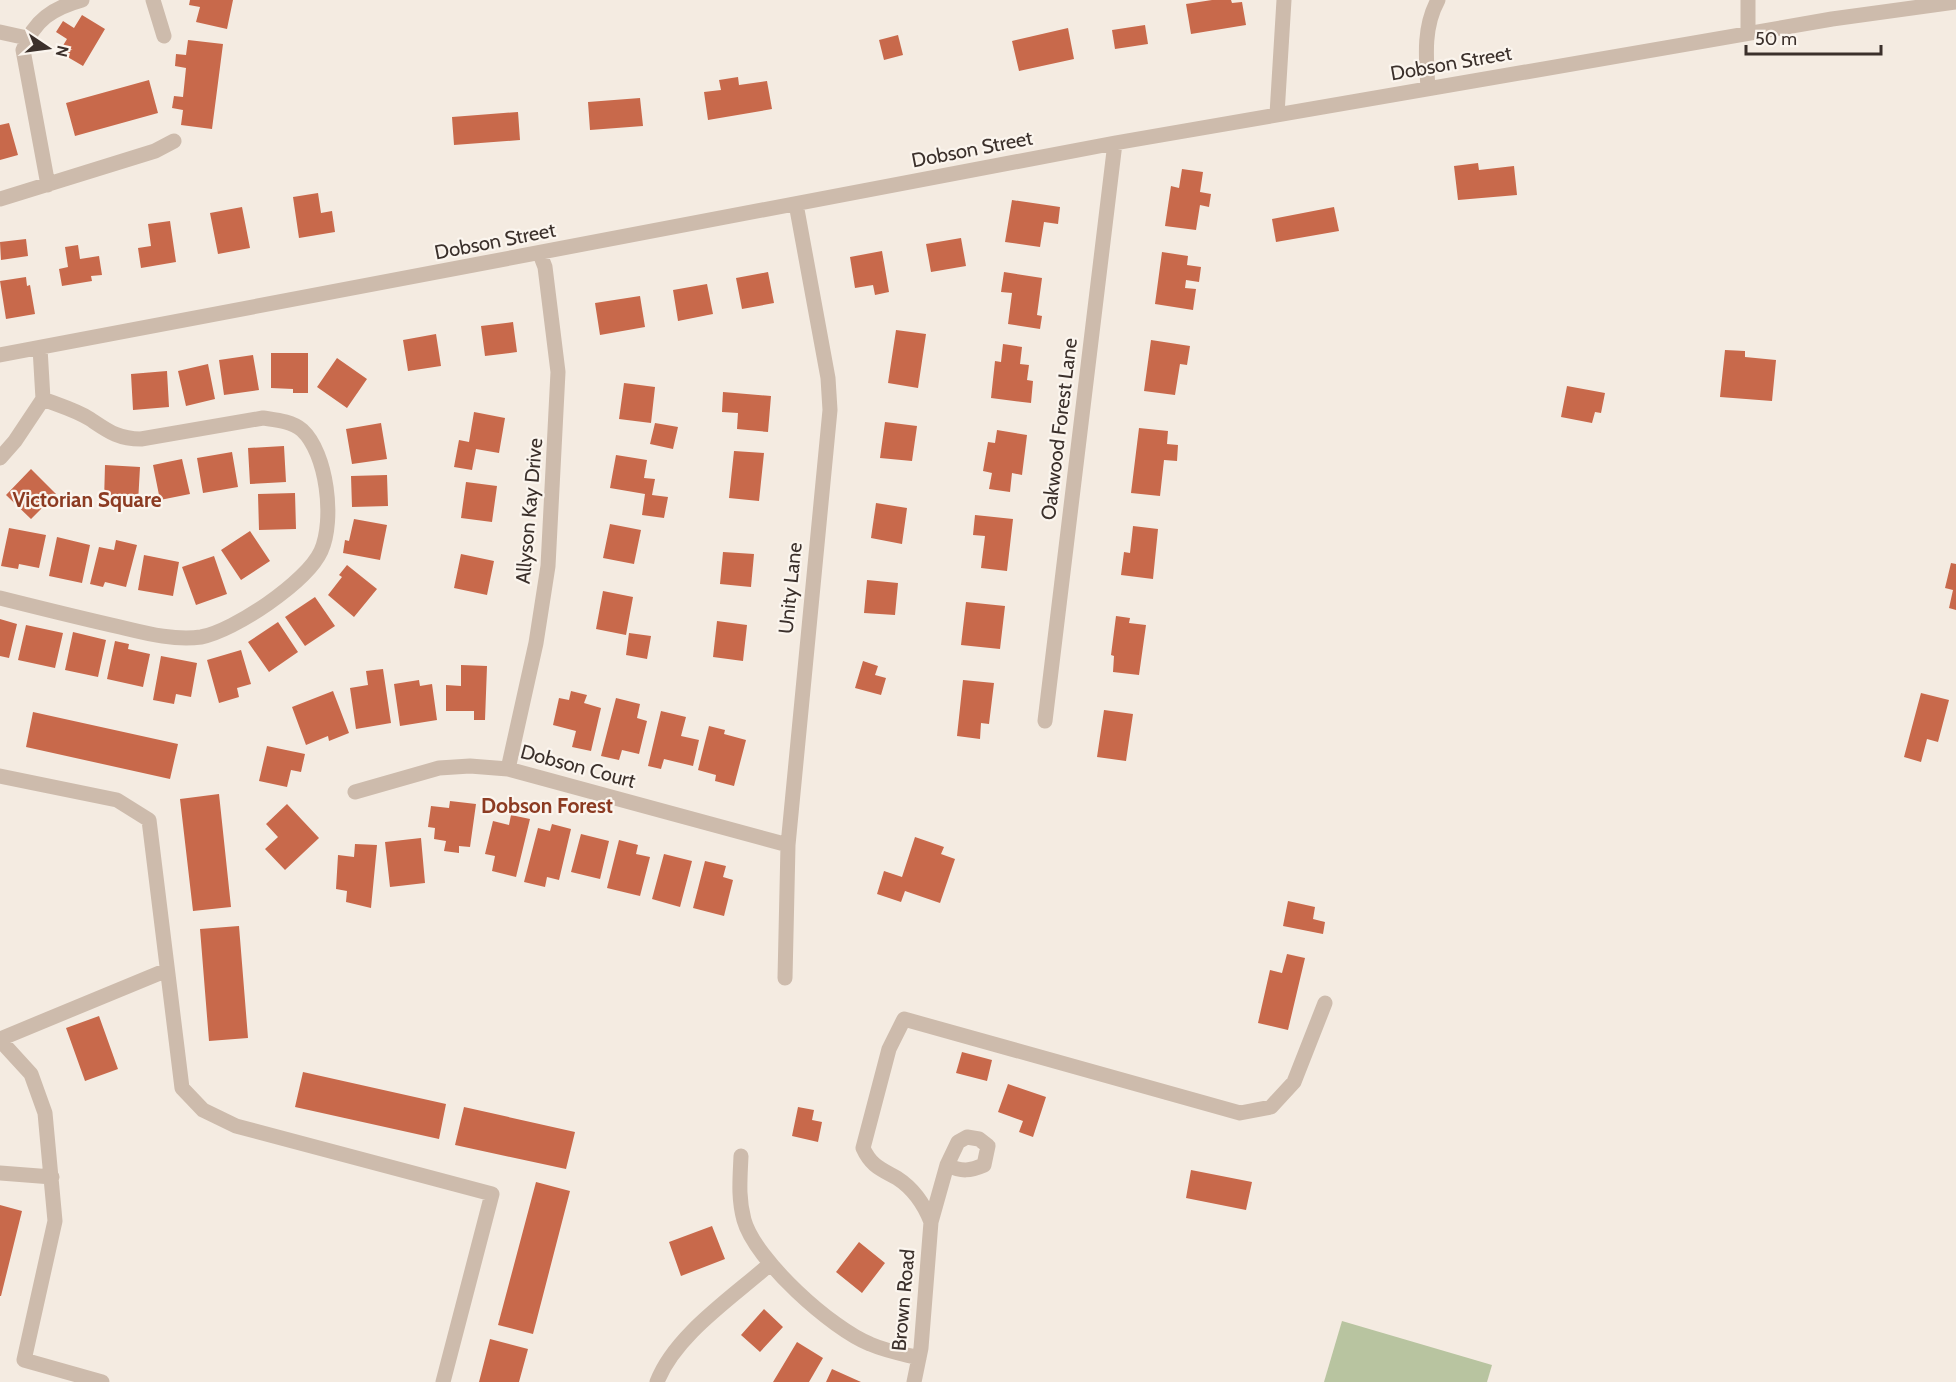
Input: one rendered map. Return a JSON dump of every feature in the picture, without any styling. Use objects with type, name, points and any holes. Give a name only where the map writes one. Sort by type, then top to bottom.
[{"type":"street","points":[[48,184],[23,50],[27,38],[44,15],[82,0]]},
{"type":"street","points":[[153,0],[164,36]]},
{"type":"street","points":[[1277,114],[1284,0]]},
{"type":"street","points":[[1428,88],[1425,48],[1432,11],[1438,0]]},
{"type":"street","points":[[1748,0],[1748,33]]},
{"type":"street","name":"Dobson Street","points":[[0,355],[1115,143],[1748,33],[1955,2]]},
{"type":"street","points":[[0,32],[27,38]]},
{"type":"street","points":[[0,200],[155,151],[174,141]]},
{"type":"street","name":"Oakwood Forest Lane","points":[[1045,721],[1115,143]]},
{"type":"street","name":"Unity Lane","points":[[785,978],[788,844],[830,410],[828,378],[796,204]]},
{"type":"street","name":"Allyson Kay Drive","points":[[508,769],[536,643],[548,566],[558,372],[545,267],[540,254]]},
{"type":"street","points":[[0,458],[15,441],[43,399],[40,348]]},
{"type":"street","points":[[0,598],[149,634],[198,638],[214,634],[244,620],[262,607],[303,573],[322,548],[326,523],[326,490],[322,466],[307,436],[295,425],[263,418],[141,439],[124,439],[102,429],[89,418],[43,399]]},
{"type":"street","name":"Dobson Court","points":[[355,792],[439,768],[470,766],[508,769],[788,844]]},
{"type":"street","points":[[0,776],[117,800],[149,820],[182,1088],[203,1110],[236,1126],[492,1194],[443,1382]]},
{"type":"street","points":[[102,1382],[24,1360],[55,1221],[52,1177],[45,1113],[31,1074],[0,1040],[168,970]]},
{"type":"street","points":[[931,1222],[921,1200],[897,1178],[880,1171],[868,1159],[864,1148],[889,1049],[904,1019],[1240,1113],[1271,1107],[1294,1082],[1325,1003]]},
{"type":"street","points":[[741,1156],[739,1193],[745,1223],[770,1264],[821,1314],[853,1335],[870,1344],[919,1358]]},
{"type":"street","name":"Brown Road","points":[[914,1382],[919,1358],[931,1222],[947,1165]]},
{"type":"street","points":[[0,1173],[52,1177]]},
{"type":"street","points":[[657,1382],[663,1365],[680,1344],[770,1264]]},
{"type":"green space","points":[[1342,1321],[1492,1365],[1487,1382],[1324,1382]]},
{"type":"building","points":[[190,0],[233,0],[227,29],[196,22],[200,7],[189,5]]},
{"type":"building","points":[[1212,0],[1242,2],[1246,25],[1191,34],[1186,4]]},
{"type":"building","points":[[82,15],[105,29],[83,66],[59,52],[67,39],[56,32],[63,21],[74,28]]},
{"type":"building","points":[[1145,25],[1148,44],[1115,49],[1112,30]]},
{"type":"building","points":[[1068,28],[1074,59],[1019,71],[1012,41]]},
{"type":"building","points":[[898,35],[903,55],[884,60],[879,40]]},
{"type":"building","points":[[188,40],[223,44],[212,129],[181,125],[183,110],[172,108],[174,96],[183,97],[186,68],[175,66],[176,54],[186,55]]},
{"type":"building","points":[[738,77],[739,85],[767,81],[772,109],[708,120],[704,92],[721,90],[719,80]]},
{"type":"building","points":[[149,80],[158,113],[75,136],[66,103]]},
{"type":"building","points":[[640,98],[643,126],[590,130],[588,102]]},
{"type":"building","points":[[518,112],[520,140],[454,145],[452,117]]},
{"type":"building","points":[[9,123],[18,155],[0,160],[0,125]]},
{"type":"building","points":[[1478,163],[1479,170],[1514,166],[1517,195],[1458,200],[1454,166]]},
{"type":"building","points":[[1182,169],[1203,172],[1200,192],[1211,194],[1209,207],[1200,205],[1196,230],[1165,226],[1171,186],[1179,188]]},
{"type":"building","points":[[318,193],[321,213],[332,211],[335,232],[299,238],[293,197]]},
{"type":"building","points":[[1012,200],[1060,207],[1058,224],[1044,222],[1040,247],[1005,242]]},
{"type":"building","points":[[242,207],[250,248],[218,254],[210,213]]},
{"type":"building","points":[[1334,207],[1339,231],[1276,242],[1272,219]]},
{"type":"building","points":[[170,221],[176,262],[141,268],[138,248],[151,246],[148,224]]},
{"type":"building","points":[[961,238],[966,266],[931,272],[926,244]]},
{"type":"building","points":[[26,239],[28,256],[1,260],[0,242]]},
{"type":"building","points":[[78,245],[80,259],[99,256],[102,275],[91,276],[92,281],[62,286],[59,269],[68,267],[65,247]]},
{"type":"building","points":[[882,251],[889,292],[875,295],[873,285],[855,288],[850,257]]},
{"type":"building","points":[[1162,252],[1188,256],[1187,265],[1201,267],[1199,282],[1186,280],[1185,288],[1196,289],[1193,310],[1155,304]]},
{"type":"building","points":[[768,272],[774,303],[742,309],[736,278]]},
{"type":"building","points":[[1004,272],[1042,278],[1037,315],[1042,316],[1040,329],[1008,324],[1012,293],[1001,292]]},
{"type":"building","points":[[26,277],[27,286],[30,285],[35,314],[6,319],[0,281]]},
{"type":"building","points":[[707,284],[713,314],[678,321],[673,290]]},
{"type":"building","points":[[640,296],[645,327],[600,335],[595,303]]},
{"type":"building","points":[[513,322],[517,352],[485,356],[481,326]]},
{"type":"building","points":[[896,330],[926,334],[918,388],[888,383]]},
{"type":"building","points":[[436,334],[441,366],[408,371],[403,340]]},
{"type":"building","points":[[1151,340],[1190,346],[1187,365],[1180,364],[1175,395],[1144,391]]},
{"type":"building","points":[[1003,344],[1022,347],[1020,364],[1029,365],[1027,380],[1033,381],[1031,403],[991,398],[995,361],[1001,362]]},
{"type":"building","points":[[1725,350],[1745,351],[1745,357],[1776,360],[1772,401],[1720,397]]},
{"type":"building","points":[[271,353],[308,353],[308,393],[293,393],[293,389],[271,388]]},
{"type":"building","points":[[253,355],[259,390],[224,395],[219,360]]},
{"type":"building","points":[[337,358],[367,379],[347,408],[317,387]]},
{"type":"building","points":[[208,364],[215,399],[186,406],[178,371]]},
{"type":"building","points":[[167,371],[169,407],[133,410],[131,374]]},
{"type":"building","points":[[624,383],[655,387],[651,423],[619,419]]},
{"type":"building","points":[[1567,386],[1605,393],[1601,413],[1595,412],[1592,423],[1561,417]]},
{"type":"building","points":[[723,392],[771,396],[768,432],[737,429],[738,413],[722,412]]},
{"type":"building","points":[[474,412],[505,418],[499,453],[476,449],[472,470],[454,467],[459,440],[469,442]]},
{"type":"building","points":[[885,422],[917,426],[912,461],[880,458]]},
{"type":"building","points":[[381,423],[387,459],[352,464],[346,429]]},
{"type":"building","points":[[655,423],[678,427],[673,449],[650,444]]},
{"type":"building","points":[[1139,428],[1168,431],[1167,444],[1178,445],[1177,461],[1164,460],[1160,496],[1131,493]]},
{"type":"building","points":[[997,430],[1027,435],[1022,475],[1012,473],[1010,492],[989,489],[992,473],[983,471],[988,442],[995,443]]},
{"type":"building","points":[[284,446],[286,482],[250,484],[248,448]]},
{"type":"building","points":[[734,451],[764,453],[759,501],[729,498]]},
{"type":"building","points":[[232,452],[238,487],[203,493],[197,458]]},
{"type":"building","points":[[616,455],[647,460],[644,478],[655,479],[652,495],[668,497],[664,518],[642,515],[645,494],[610,488]]},
{"type":"building","points":[[182,459],[190,494],[160,500],[153,465]]},
{"type":"building","points":[[105,465],[140,467],[138,503],[104,501]]},
{"type":"building","points":[[31,469],[56,494],[31,519],[6,495]]},
{"type":"building","points":[[387,475],[388,506],[352,507],[351,476]]},
{"type":"building","points":[[466,482],[497,486],[492,522],[461,518]]},
{"type":"building","points":[[295,493],[296,529],[259,530],[258,494]]},
{"type":"building","points":[[876,503],[907,508],[902,544],[871,538]]},
{"type":"building","points":[[975,515],[1013,519],[1007,571],[981,568],[985,536],[973,535]]},
{"type":"building","points":[[354,519],[387,525],[380,560],[343,553],[345,540],[349,541]]},
{"type":"building","points":[[610,524],[641,530],[634,564],[603,558]]},
{"type":"building","points":[[1133,526],[1158,529],[1153,579],[1121,575],[1124,552],[1130,553]]},
{"type":"building","points":[[9,528],[46,535],[39,568],[19,564],[18,569],[1,566]]},
{"type":"building","points":[[250,531],[270,561],[241,580],[221,550]]},
{"type":"building","points":[[57,537],[90,545],[82,583],[49,576]]},
{"type":"building","points":[[116,540],[137,545],[126,587],[105,582],[103,587],[90,584],[99,547],[114,550]]},
{"type":"building","points":[[723,552],[754,554],[751,587],[720,584]]},
{"type":"building","points":[[461,554],[494,561],[487,595],[454,588]]},
{"type":"building","points":[[144,555],[179,562],[173,596],[138,590]]},
{"type":"building","points":[[214,556],[227,594],[196,605],[182,567]]},
{"type":"building","points":[[1951,563],[1956,564],[1956,610],[1949,608],[1953,590],[1945,588]]},
{"type":"building","points":[[347,565],[377,589],[354,617],[328,595],[342,577],[339,575]]},
{"type":"building","points":[[867,580],[898,583],[895,615],[864,613]]},
{"type":"building","points":[[603,591],[633,597],[626,635],[596,629]]},
{"type":"building","points":[[315,597],[335,626],[305,646],[285,617]]},
{"type":"building","points":[[966,602],[1005,606],[1000,649],[961,645]]},
{"type":"building","points":[[1116,616],[1130,618],[1129,623],[1146,625],[1139,675],[1113,672],[1114,656],[1111,655]]},
{"type":"building","points":[[0,619],[17,624],[9,658],[0,656]]},
{"type":"building","points":[[717,621],[747,625],[743,661],[713,657]]},
{"type":"building","points":[[278,622],[298,652],[269,672],[248,642]]},
{"type":"building","points":[[26,625],[63,633],[55,668],[18,660]]},
{"type":"building","points":[[73,632],[106,640],[98,677],[65,670]]},
{"type":"building","points":[[629,633],[651,636],[647,659],[626,655]]},
{"type":"building","points":[[115,641],[129,644],[128,649],[150,654],[143,687],[107,679]]},
{"type":"building","points":[[241,650],[251,684],[237,688],[239,697],[219,703],[207,660]]},
{"type":"building","points":[[161,656],[197,663],[191,697],[176,694],[174,704],[153,700]]},
{"type":"building","points":[[863,661],[878,666],[875,675],[886,678],[881,695],[855,688]]},
{"type":"building","points":[[461,665],[487,666],[485,720],[474,720],[474,711],[446,711],[446,685],[461,686]]},
{"type":"building","points":[[383,669],[391,723],[356,729],[350,688],[368,685],[366,671]]},
{"type":"building","points":[[419,680],[420,686],[432,684],[437,720],[400,726],[394,684]]},
{"type":"building","points":[[963,680],[994,683],[989,724],[981,723],[980,739],[957,736]]},
{"type":"building","points":[[333,691],[349,733],[329,741],[328,736],[306,745],[292,707]]},
{"type":"building","points":[[571,691],[587,695],[584,703],[601,708],[591,751],[572,747],[576,731],[553,725],[559,698],[569,700]]},
{"type":"building","points":[[1921,693],[1949,700],[1938,742],[1927,739],[1921,762],[1904,757]]},
{"type":"building","points":[[616,698],[640,704],[637,718],[647,721],[639,754],[622,750],[619,760],[601,756]]},
{"type":"building","points":[[1104,710],[1133,714],[1126,761],[1097,757]]},
{"type":"building","points":[[661,711],[686,717],[681,736],[699,740],[693,766],[664,759],[661,769],[648,766]]},
{"type":"building","points":[[33,712],[178,744],[170,779],[26,747]]},
{"type":"building","points":[[709,726],[725,730],[724,734],[746,740],[734,786],[715,781],[716,775],[698,770]]},
{"type":"building","points":[[267,746],[305,754],[301,772],[291,770],[287,787],[259,781]]},
{"type":"building","points":[[219,794],[231,907],[193,911],[180,799]]},
{"type":"building","points":[[450,801],[476,804],[470,847],[459,846],[459,853],[444,851],[446,841],[434,839],[435,828],[428,827],[431,806],[449,808]]},
{"type":"building","points":[[287,804],[319,838],[285,870],[265,849],[278,837],[266,824]]},
{"type":"building","points":[[511,815],[530,819],[516,877],[492,871],[495,856],[485,854],[493,821],[509,825]]},
{"type":"building","points":[[552,824],[571,829],[559,880],[547,877],[545,887],[524,882],[538,828],[550,831]]},
{"type":"building","points":[[581,834],[609,841],[600,879],[571,872]]},
{"type":"building","points":[[915,837],[944,847],[941,854],[955,859],[940,903],[905,891],[901,902],[877,894],[884,871],[902,877]]},
{"type":"building","points":[[421,838],[425,883],[390,887],[385,842]]},
{"type":"building","points":[[619,840],[638,845],[636,854],[650,857],[640,896],[607,888]]},
{"type":"building","points":[[355,844],[377,845],[371,908],[346,902],[347,891],[336,889],[338,855],[354,857]]},
{"type":"building","points":[[664,854],[692,861],[680,907],[652,899]]},
{"type":"building","points":[[705,861],[726,866],[723,877],[733,880],[724,916],[693,908]]},
{"type":"building","points":[[1288,901],[1315,907],[1313,919],[1325,922],[1323,934],[1283,926]]},
{"type":"building","points":[[239,926],[248,1038],[209,1041],[200,929]]},
{"type":"building","points":[[1287,954],[1305,958],[1288,1030],[1258,1023],[1270,970],[1282,973]]},
{"type":"building","points":[[99,1016],[118,1069],[85,1081],[66,1028]]},
{"type":"building","points":[[962,1052],[992,1060],[987,1081],[956,1073]]},
{"type":"building","points":[[303,1072],[446,1104],[439,1139],[295,1107]]},
{"type":"building","points":[[1008,1084],[1046,1097],[1033,1137],[1019,1132],[1023,1121],[998,1112]]},
{"type":"building","points":[[464,1107],[575,1132],[566,1169],[455,1145]]},
{"type":"building","points":[[798,1107],[814,1110],[812,1120],[822,1122],[818,1142],[792,1136]]},
{"type":"building","points":[[1191,1170],[1252,1182],[1246,1210],[1186,1198]]},
{"type":"building","points":[[536,1182],[570,1191],[533,1334],[498,1325]]},
{"type":"building","points":[[0,1205],[22,1211],[1,1296],[0,1296]]},
{"type":"building","points":[[712,1226],[725,1259],[681,1276],[669,1242]]},
{"type":"building","points":[[859,1242],[885,1263],[862,1293],[836,1272]]},
{"type":"building","points":[[764,1309],[783,1327],[760,1352],[741,1335]]},
{"type":"building","points":[[490,1339],[528,1349],[519,1382],[479,1382]]},
{"type":"building","points":[[797,1342],[823,1358],[809,1382],[773,1382]]},
{"type":"building","points":[[832,1369],[861,1382],[826,1382]]},
{"type":"district","name":"Victorian Square","points":[[87,500]]},
{"type":"district","name":"Dobson Forest","points":[[547,806]]}]
